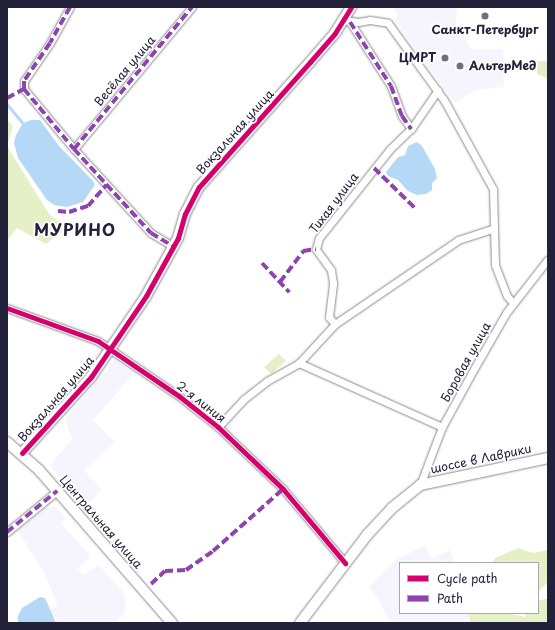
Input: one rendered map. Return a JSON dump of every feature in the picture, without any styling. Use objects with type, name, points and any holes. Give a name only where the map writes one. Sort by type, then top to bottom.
[{"type":"street","points":[[70,7],[50,44],[24,81],[24,89],[74,149],[151,233],[173,246]]},
{"type":"street","name":"Весёлая улица","points":[[74,149],[192,7]]},
{"type":"street","name":"Вокзальная улица","points":[[22,453],[91,377],[111,349],[146,296],[173,246],[185,214],[199,187],[347,21],[351,7]]},
{"type":"street","points":[[347,21],[370,20],[388,23],[438,90],[490,180],[493,199],[492,229],[495,265],[507,296],[513,303]]},
{"type":"street","points":[[347,21],[391,86],[402,116],[411,129]]},
{"type":"street","name":"Тихая улица","points":[[335,324],[329,316],[333,283],[331,270],[316,249],[316,244],[382,159],[411,129],[438,90]]},
{"type":"street","points":[[218,427],[244,399],[267,381],[299,363],[335,324],[458,240],[492,229]]},
{"type":"street","name":"Боровая улица","points":[[420,485],[442,427],[513,303],[548,259]]},
{"type":"street","name":"2-я линия","points":[[7,308],[98,341],[218,427],[283,489],[345,563]]},
{"type":"street","points":[[299,363],[442,427]]},
{"type":"street","name":"Центральная улица","points":[[7,442],[22,453],[57,491],[172,623]]},
{"type":"street","name":"шоссе в Лаврики","points":[[420,485],[548,458]]},
{"type":"street","points":[[300,623],[345,563],[392,508],[420,485]]},
{"type":"street","points":[[7,532],[57,491]]},
{"type":"shaded area","points":[[394,7],[457,7],[456,25],[472,49],[503,49],[504,87],[476,90],[455,103],[395,21],[398,15]]},
{"type":"shaded area","points":[[115,360],[134,373],[93,420],[115,442],[84,470],[102,490],[85,507],[50,465],[72,439],[65,419]]},
{"type":"shaded area","points":[[55,506],[66,518],[61,523],[90,556],[78,569],[83,575],[99,565],[123,592],[126,603],[123,615],[115,623],[58,623],[50,610],[58,606],[46,576],[18,531],[45,508]]},
{"type":"shaded area","points":[[425,545],[431,559],[450,550],[454,562],[399,562],[399,614],[468,614],[471,623],[390,623],[378,598],[369,587],[394,561]]},
{"type":"green space","points":[[537,61],[548,61],[548,79],[537,74]]},
{"type":"green space","points":[[7,119],[13,126],[7,146]]},
{"type":"green space","points":[[7,146],[49,214],[67,228],[46,244],[17,228],[7,240]]},
{"type":"green space","points":[[279,354],[286,361],[271,374],[264,367]]},
{"type":"green space","points":[[518,548],[533,553],[548,550],[548,582],[539,591],[539,562],[493,562],[495,558]]},
{"type":"green space","points":[[548,598],[548,623],[471,623],[468,614],[512,614],[525,617],[526,614],[539,614],[539,601]]},
{"type":"water","points":[[31,120],[40,120],[59,146],[93,181],[95,185],[83,202],[67,207],[54,205],[47,200],[18,158],[14,143],[16,135],[23,123]]},
{"type":"water","points":[[417,142],[422,146],[435,169],[437,178],[432,183],[432,190],[426,194],[417,195],[408,191],[398,180],[388,176],[386,172],[398,157],[405,155],[408,146]]},
{"type":"water","points":[[40,597],[45,598],[56,623],[18,623],[18,616],[22,608]]},
{"type":"waterway","points":[[7,104],[23,123]]},
{"type":"marked path","points":[[70,7],[50,43],[24,81],[24,89],[74,149],[151,233],[173,246]]},
{"type":"marked path","points":[[74,149],[192,7]]},
{"type":"marked path","points":[[350,22],[391,86],[402,116],[411,129]]},
{"type":"marked path","points":[[7,98],[24,89]]},
{"type":"marked path","points":[[374,168],[415,208]]},
{"type":"marked path","points":[[58,211],[69,212],[88,206],[106,185]]},
{"type":"marked path","points":[[280,282],[303,251],[316,249]]},
{"type":"marked path","points":[[262,263],[289,292]]},
{"type":"marked path","points":[[151,584],[165,571],[186,570],[213,551],[283,489]]},
{"type":"marked path","points":[[7,532],[57,491]]},
{"type":"cycle path","points":[[22,453],[91,377],[146,296],[178,238],[185,214],[199,187],[335,33],[351,7]]},
{"type":"cycle path","points":[[7,308],[98,341],[179,396],[218,427],[283,489],[345,563]]},
{"type":"place","name":"Санкт-Петербург","points":[[485,16]]},
{"type":"place","name":"ЦМРТ","points":[[445,58]]},
{"type":"place","name":"АльтерМед","points":[[460,66]]},
{"type":"district","name":"МУРИНО","points":[[75,229]]}]
